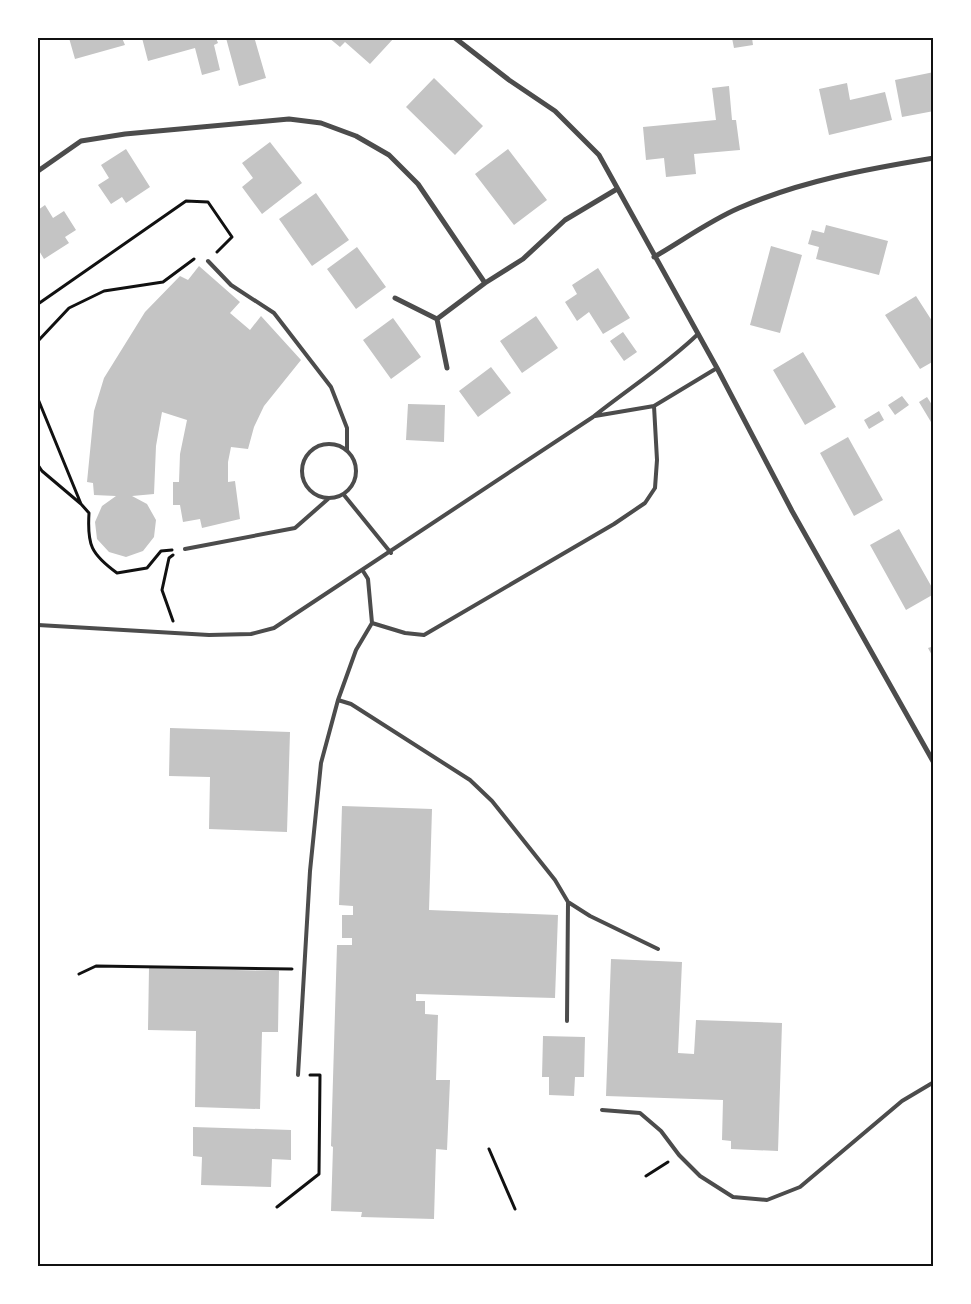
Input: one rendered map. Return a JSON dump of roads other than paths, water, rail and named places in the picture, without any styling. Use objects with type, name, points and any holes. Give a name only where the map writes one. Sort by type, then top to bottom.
[{"type":"street","points":[[455,38],[509,80],[556,111],[599,155],[717,368],[792,511],[934,763]]},
{"type":"street","points":[[38,171],[81,141],[125,134],[289,119],[321,123],[356,136],[389,154],[418,184],[485,283]]},
{"type":"street","points":[[654,257],[738,209],[794,186],[876,168],[934,158]]},
{"type":"street","points":[[437,319],[485,283],[523,259],[565,220],[617,189]]},
{"type":"street","points":[[395,298],[437,319]]},
{"type":"street","points":[[437,319],[447,368]]},
{"type":"lane","points":[[185,549],[295,528],[328,499],[344,494],[355,481],[356,473],[356,464],[347,450],[347,428],[331,387],[274,314],[231,285],[208,261]]},
{"type":"lane","points":[[38,625],[177,633],[251,634],[274,628],[364,571],[593,417],[663,364],[698,334]]},
{"type":"lane","points":[[593,417],[654,406],[717,368]]},
{"type":"lane","points":[[372,623],[424,635],[614,524],[646,503],[655,488],[658,460],[654,406]]},
{"type":"lane","points":[[328,499],[311,493],[302,478],[303,461],[314,448],[322,445],[331,443],[347,450]]},
{"type":"lane","points":[[344,494],[391,553]]},
{"type":"lane","points":[[298,1075],[310,871],[321,763],[338,700],[356,650],[372,623],[368,579],[364,571]]},
{"type":"lane","points":[[338,700],[352,704],[470,780],[492,800],[555,880],[568,902],[590,916],[658,949]]},
{"type":"lane","points":[[567,1021],[568,902]]},
{"type":"lane","points":[[602,1110],[640,1112],[661,1131],[679,1155],[700,1176],[733,1197],[767,1200],[800,1187],[902,1101],[934,1082]]}]
